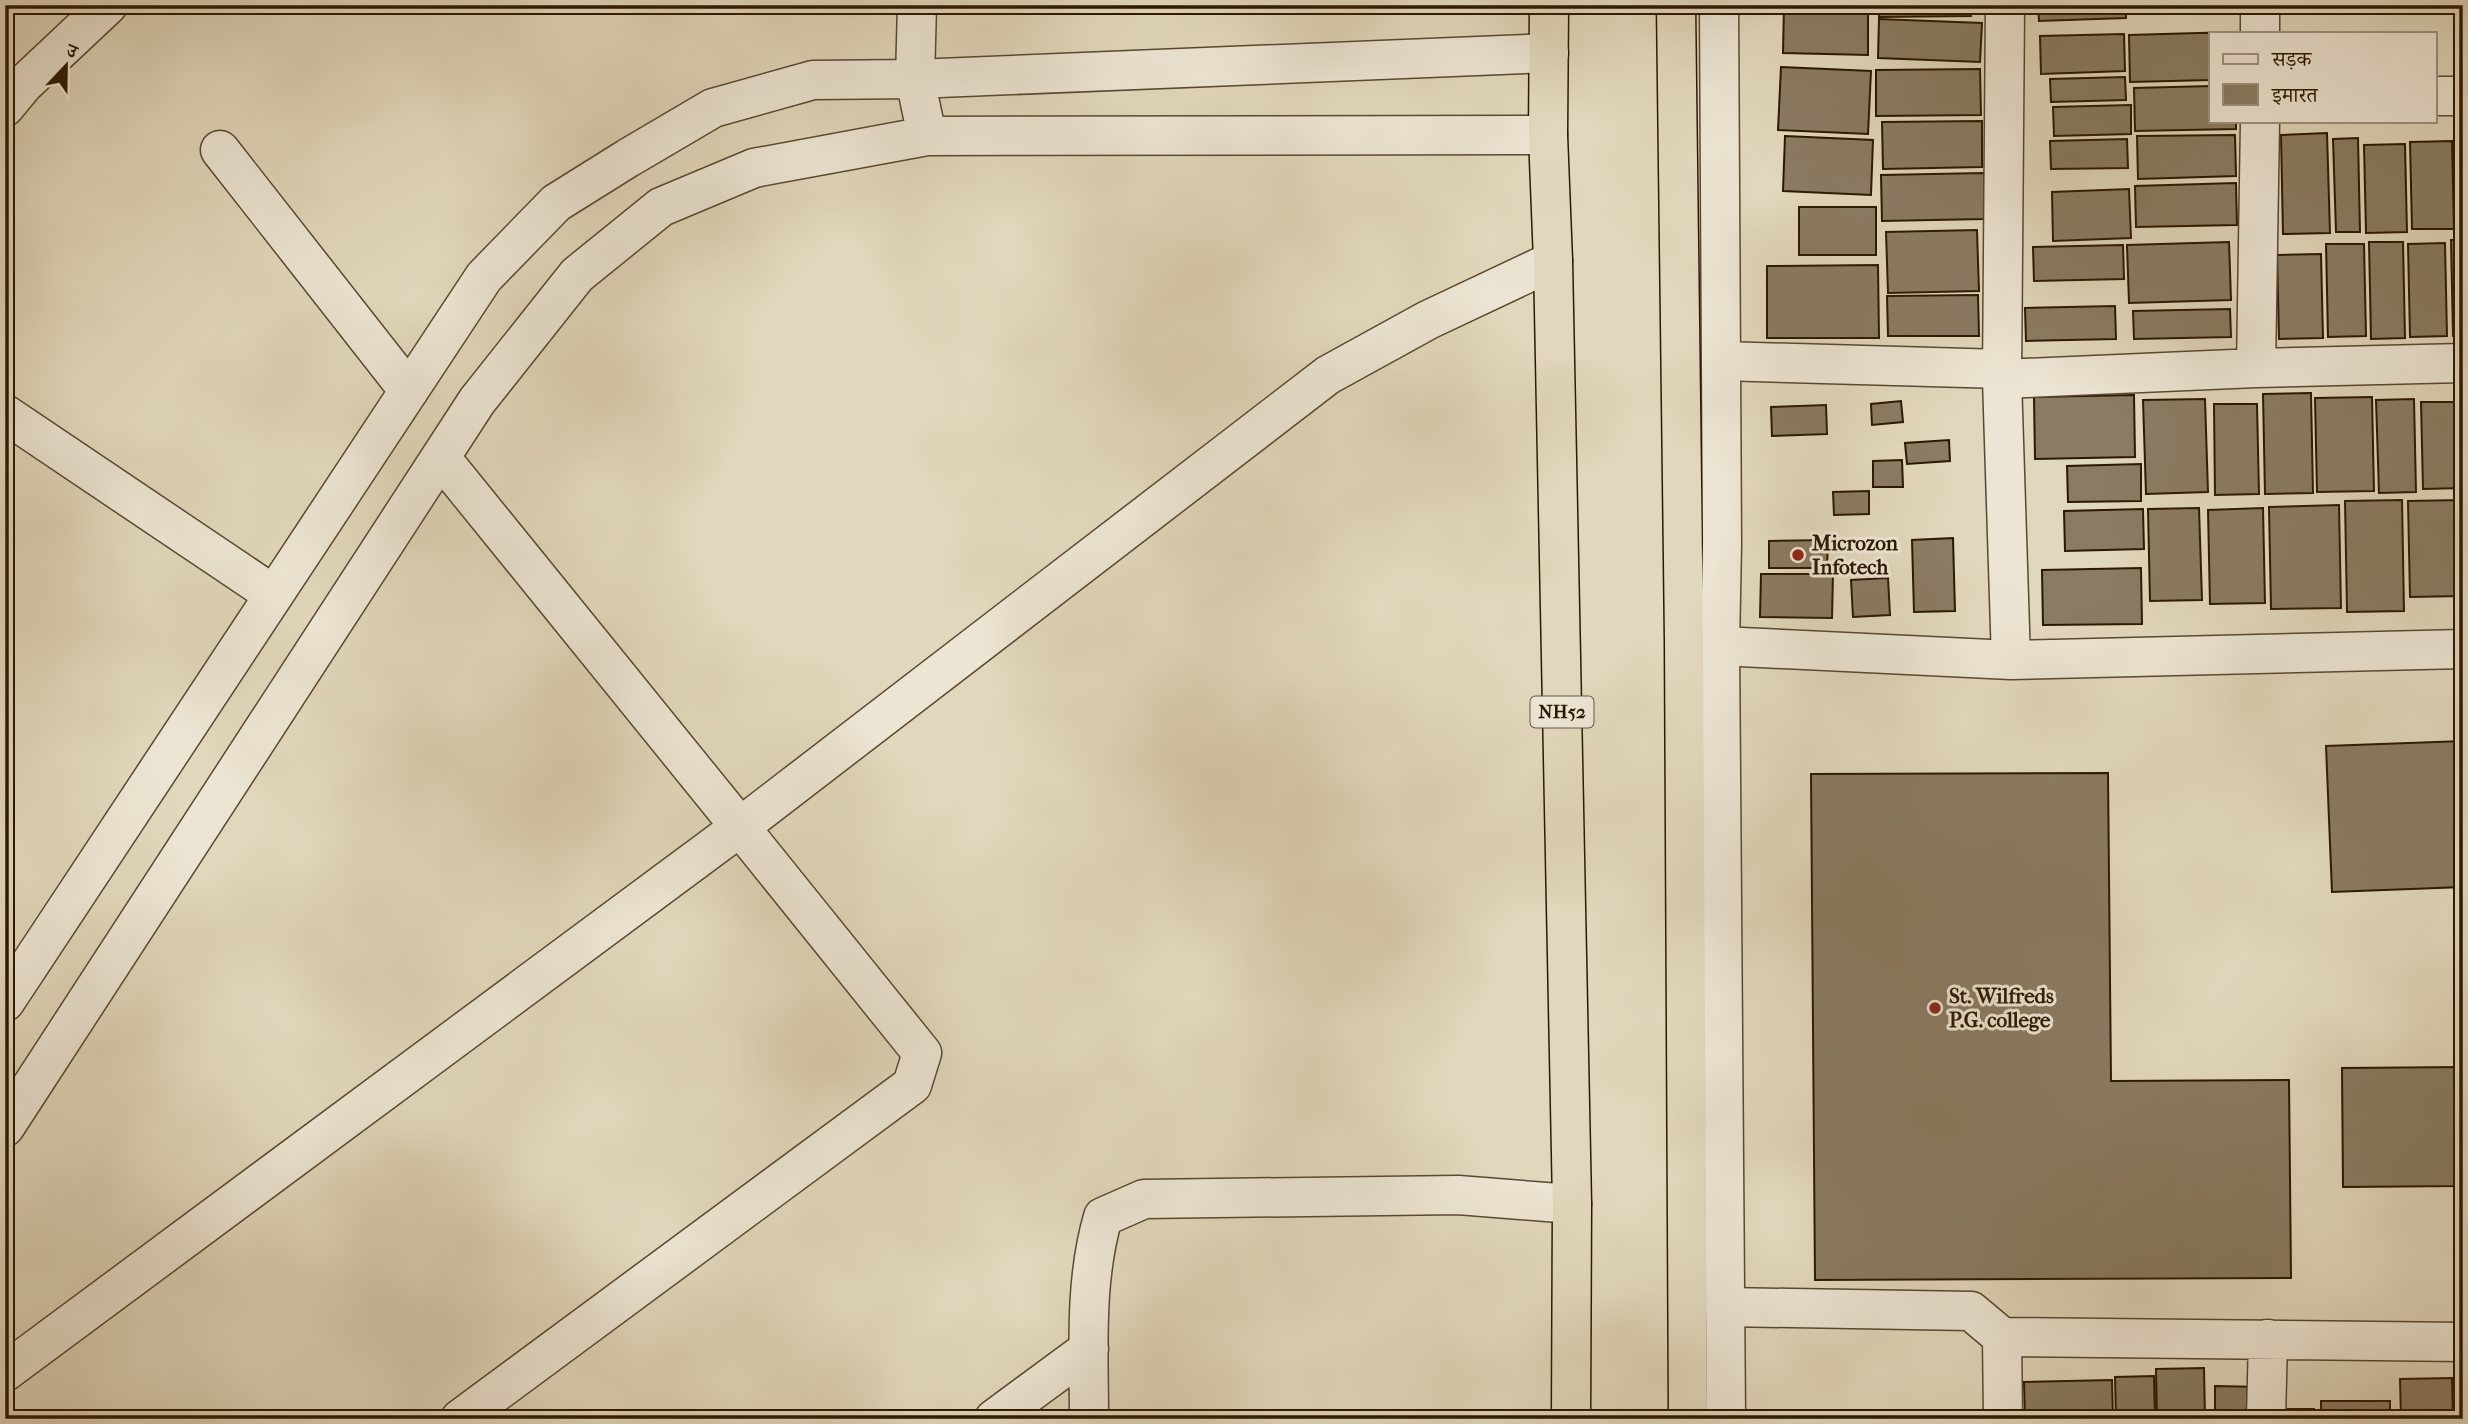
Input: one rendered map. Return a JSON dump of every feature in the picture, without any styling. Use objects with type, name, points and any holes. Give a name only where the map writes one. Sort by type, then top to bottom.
[{"type":"highway","name":"NH52","points":[[1549,5],[1548,135],[1553,261],[1572,1204],[1571,1419]]},
{"type":"highway","points":[[1676,5],[1702,643],[1688,1419]]},
{"type":"street","points":[[5,107],[24,84],[108,5]]},
{"type":"street","points":[[917,5],[915,79],[928,135]]},
{"type":"street","points":[[1719,5],[1721,361],[1702,643],[1725,1307],[1726,1419]]},
{"type":"street","points":[[2005,5],[2002,374],[2011,660]]},
{"type":"street","points":[[2260,5],[2260,32]]},
{"type":"street","points":[[5,1002],[484,277],[555,203],[628,158],[713,108],[813,80],[915,79],[1549,53]]},
{"type":"street","points":[[2436,96],[2463,96]]},
{"type":"street","points":[[2256,368],[2260,122]]},
{"type":"street","points":[[5,1127],[477,401],[577,275],[661,207],[754,168],[928,135],[1548,135]]},
{"type":"street","points":[[220,150],[409,391]]},
{"type":"street","points":[[5,1372],[740,827],[1328,375],[1427,320],[1553,261]]},
{"type":"street","points":[[1721,361],[2002,374],[2463,363]]},
{"type":"street","points":[[5,414],[274,595]]},
{"type":"street","points":[[441,458],[922,1052],[912,1085],[460,1419]]},
{"type":"street","points":[[1702,643],[2011,660],[2463,649]]},
{"type":"street","points":[[1089,1419],[1089,1308],[1094,1247],[1103,1217],[1143,1199],[1458,1195],[1572,1204]]},
{"type":"street","points":[[1725,1307],[1971,1311],[2003,1337],[2463,1342]]},
{"type":"street","points":[[2003,1337],[2003,1419]]},
{"type":"street","points":[[2266,1419],[2268,1339]]},
{"type":"street","points":[[994,1419],[1089,1349]]},
{"type":"building","points":[[1002,5],[1108,5],[1002,11]]},
{"type":"building","points":[[1784,5],[1868,5],[1868,55],[1783,53]]},
{"type":"building","points":[[1879,5],[1971,5],[1971,16],[1879,17]]},
{"type":"building","points":[[2038,5],[2126,5],[2126,18],[2039,21]]},
{"type":"building","points":[[2134,5],[2234,5],[2234,9],[2134,11]]},
{"type":"building","points":[[1879,19],[1982,23],[1980,62],[1878,58]]},
{"type":"building","points":[[2209,33],[2209,80],[2130,82],[2129,35]]},
{"type":"building","points":[[2124,34],[2125,71],[2041,74],[2040,36]]},
{"type":"building","points":[[1781,67],[1871,71],[1868,134],[1778,130]]},
{"type":"building","points":[[1980,69],[1981,115],[1876,116],[1876,70]]},
{"type":"building","points":[[2125,77],[2126,100],[2051,102],[2050,79]]},
{"type":"building","points":[[2209,86],[2209,122],[2236,122],[2236,129],[2135,131],[2134,88]]},
{"type":"building","points":[[2131,105],[2131,134],[2054,136],[2053,107]]},
{"type":"building","points":[[1982,121],[1982,167],[1883,169],[1882,122]]},
{"type":"building","points":[[2327,133],[2330,233],[2283,234],[2281,135]]},
{"type":"building","points":[[2235,135],[2236,176],[2138,179],[2137,136]]},
{"type":"building","points":[[1785,136],[1873,140],[1871,195],[1783,191]]},
{"type":"building","points":[[2456,136],[2463,136],[2463,228],[2457,229]]},
{"type":"building","points":[[2358,138],[2360,232],[2336,232],[2333,139]]},
{"type":"building","points":[[2127,139],[2128,168],[2051,169],[2050,141]]},
{"type":"building","points":[[2452,141],[2454,229],[2412,229],[2410,142]]},
{"type":"building","points":[[2405,144],[2407,232],[2366,233],[2364,145]]},
{"type":"building","points":[[1984,173],[1985,219],[1882,221],[1881,175]]},
{"type":"building","points":[[2236,183],[2237,225],[2136,227],[2135,186]]},
{"type":"building","points":[[2129,189],[2131,238],[2053,241],[2052,192]]},
{"type":"building","points":[[1799,207],[1876,207],[1876,255],[1799,255]]},
{"type":"building","points":[[1977,230],[1979,291],[1888,293],[1886,232]]},
{"type":"building","points":[[2451,240],[2463,240],[2463,335],[2453,336]]},
{"type":"building","points":[[2229,242],[2231,300],[2129,303],[2127,245]]},
{"type":"building","points":[[2369,242],[2403,242],[2405,338],[2371,339]]},
{"type":"building","points":[[2445,243],[2447,336],[2410,337],[2408,244]]},
{"type":"building","points":[[2326,244],[2364,244],[2366,336],[2328,337]]},
{"type":"building","points":[[2123,245],[2124,279],[2034,281],[2033,247]]},
{"type":"building","points":[[2321,254],[2323,338],[2279,339],[2277,255]]},
{"type":"building","points":[[1878,265],[1879,338],[1767,338],[1767,266]]},
{"type":"building","points":[[1978,295],[1979,336],[1888,336],[1887,296]]},
{"type":"building","points":[[2115,306],[2116,339],[2026,341],[2025,308]]},
{"type":"building","points":[[2230,309],[2231,337],[2134,339],[2133,311]]},
{"type":"building","points":[[2311,393],[2313,493],[2265,494],[2263,394]]},
{"type":"building","points":[[2134,395],[2135,457],[2035,459],[2034,397]]},
{"type":"building","points":[[2372,397],[2374,491],[2317,492],[2315,398]]},
{"type":"building","points":[[2205,399],[2208,492],[2146,494],[2143,400]]},
{"type":"building","points":[[2414,399],[2416,492],[2379,493],[2376,400]]},
{"type":"building","points":[[1901,401],[1903,422],[1872,425],[1871,404]]},
{"type":"building","points":[[2421,402],[2463,402],[2463,488],[2423,489]]},
{"type":"building","points":[[2214,404],[2257,404],[2259,494],[2215,495]]},
{"type":"building","points":[[1826,405],[1827,434],[1772,436],[1771,407]]},
{"type":"building","points":[[1949,440],[1950,461],[1907,464],[1905,443]]},
{"type":"building","points":[[1902,460],[1903,487],[1873,487],[1873,461]]},
{"type":"building","points":[[2141,464],[2141,501],[2068,502],[2067,466]]},
{"type":"building","points":[[1869,491],[1869,514],[1834,515],[1833,492]]},
{"type":"building","points":[[2402,500],[2404,611],[2347,612],[2345,501]]},
{"type":"building","points":[[2463,500],[2463,596],[2410,597],[2408,501]]},
{"type":"building","points":[[2339,505],[2341,608],[2271,609],[2269,507]]},
{"type":"building","points":[[2199,508],[2202,600],[2150,601],[2148,509]]},
{"type":"building","points":[[2263,508],[2265,603],[2210,604],[2208,510]]},
{"type":"building","points":[[2143,509],[2144,549],[2065,551],[2064,511]]},
{"type":"building","points":[[1953,538],[1955,611],[1914,612],[1912,540]]},
{"type":"building","name":"Microzon Infotech","points":[[1828,540],[1827,568],[1769,568],[1769,541]]},
{"type":"building","points":[[2141,568],[2142,624],[2043,625],[2042,570]]},
{"type":"building","points":[[1761,574],[1833,574],[1832,618],[1760,617]]},
{"type":"building","points":[[1888,578],[1890,615],[1853,617],[1851,580]]},
{"type":"building","points":[[2463,741],[2463,887],[2332,892],[2326,746]]},
{"type":"building","points":[[2108,773],[2111,1081],[2289,1080],[2291,1278],[1815,1280],[1811,774]]},
{"type":"building","points":[[2463,1067],[2463,1186],[2343,1187],[2342,1068]]},
{"type":"building","points":[[2204,1368],[2205,1419],[2157,1419],[2156,1369]]},
{"type":"building","points":[[2154,1376],[2155,1419],[2116,1419],[2115,1377]]},
{"type":"building","points":[[2452,1378],[2453,1419],[2401,1419],[2400,1379]]},
{"type":"building","points":[[2112,1380],[2113,1419],[2025,1419],[2024,1382]]},
{"type":"building","points":[[2455,1381],[2463,1381],[2463,1419],[2456,1419]]},
{"type":"building","points":[[2215,1386],[2262,1387],[2261,1419],[2215,1419]]},
{"type":"building","points":[[2321,1401],[2390,1401],[2390,1419],[2321,1419]]},
{"type":"building","points":[[2276,1409],[2314,1409],[2314,1419],[2276,1419]]},
{"type":"place","name":"Microzon Infotech","points":[[1798,555]]},
{"type":"place","name":"St. Wilfreds P.G. college","points":[[1935,1008]]}]
